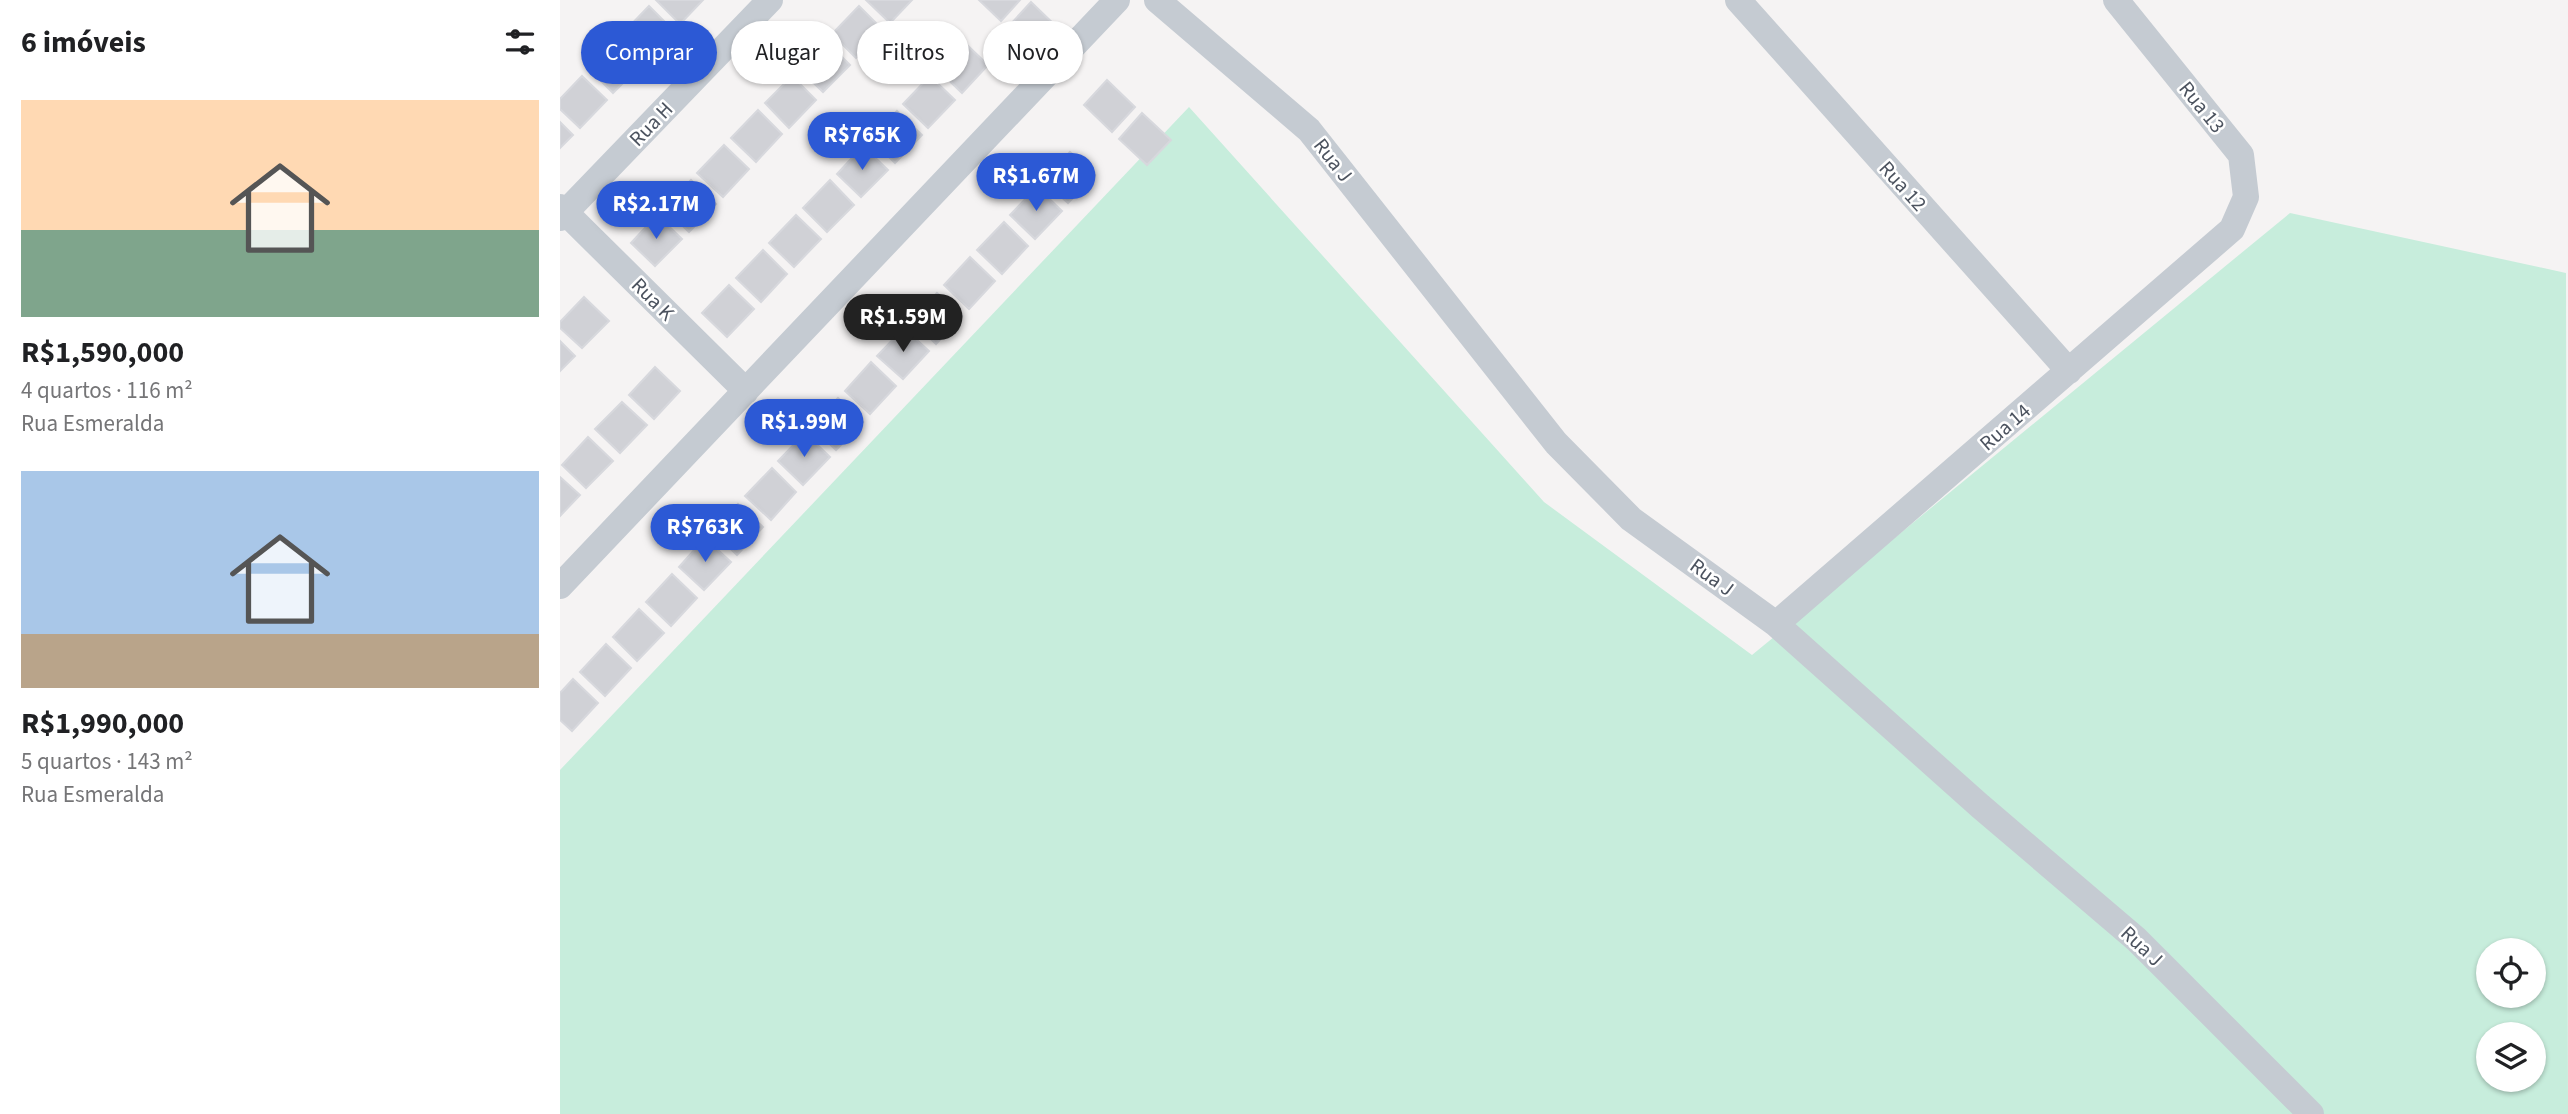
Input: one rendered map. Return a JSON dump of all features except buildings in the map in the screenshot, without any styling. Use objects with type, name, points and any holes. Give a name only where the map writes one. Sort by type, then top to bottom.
[{"type":"street","name":"Rua H","points":[[562,213],[770,0]]},
{"type":"street","points":[[560,586],[1117,0]]},
{"type":"street","name":"Rua J","points":[[1157,0],[1309,130],[1556,443],[1622,510],[1776,624],[1980,806],[2136,939],[2311,1114]]},
{"type":"street","name":"Rua 12","points":[[1738,0],[2069,371]]},
{"type":"street","name":"Rua 13","points":[[2116,0],[2241,155],[2246,197],[2232,229]]},
{"type":"street","name":"Rua K","points":[[562,213],[746,391]]},
{"type":"street","name":"Rua 14","points":[[1776,624],[2232,229]]},
{"type":"green space","points":[[1189,107],[1544,502],[1752,655],[2290,213],[2566,273],[2568,1114],[560,1114],[560,770]]}]
